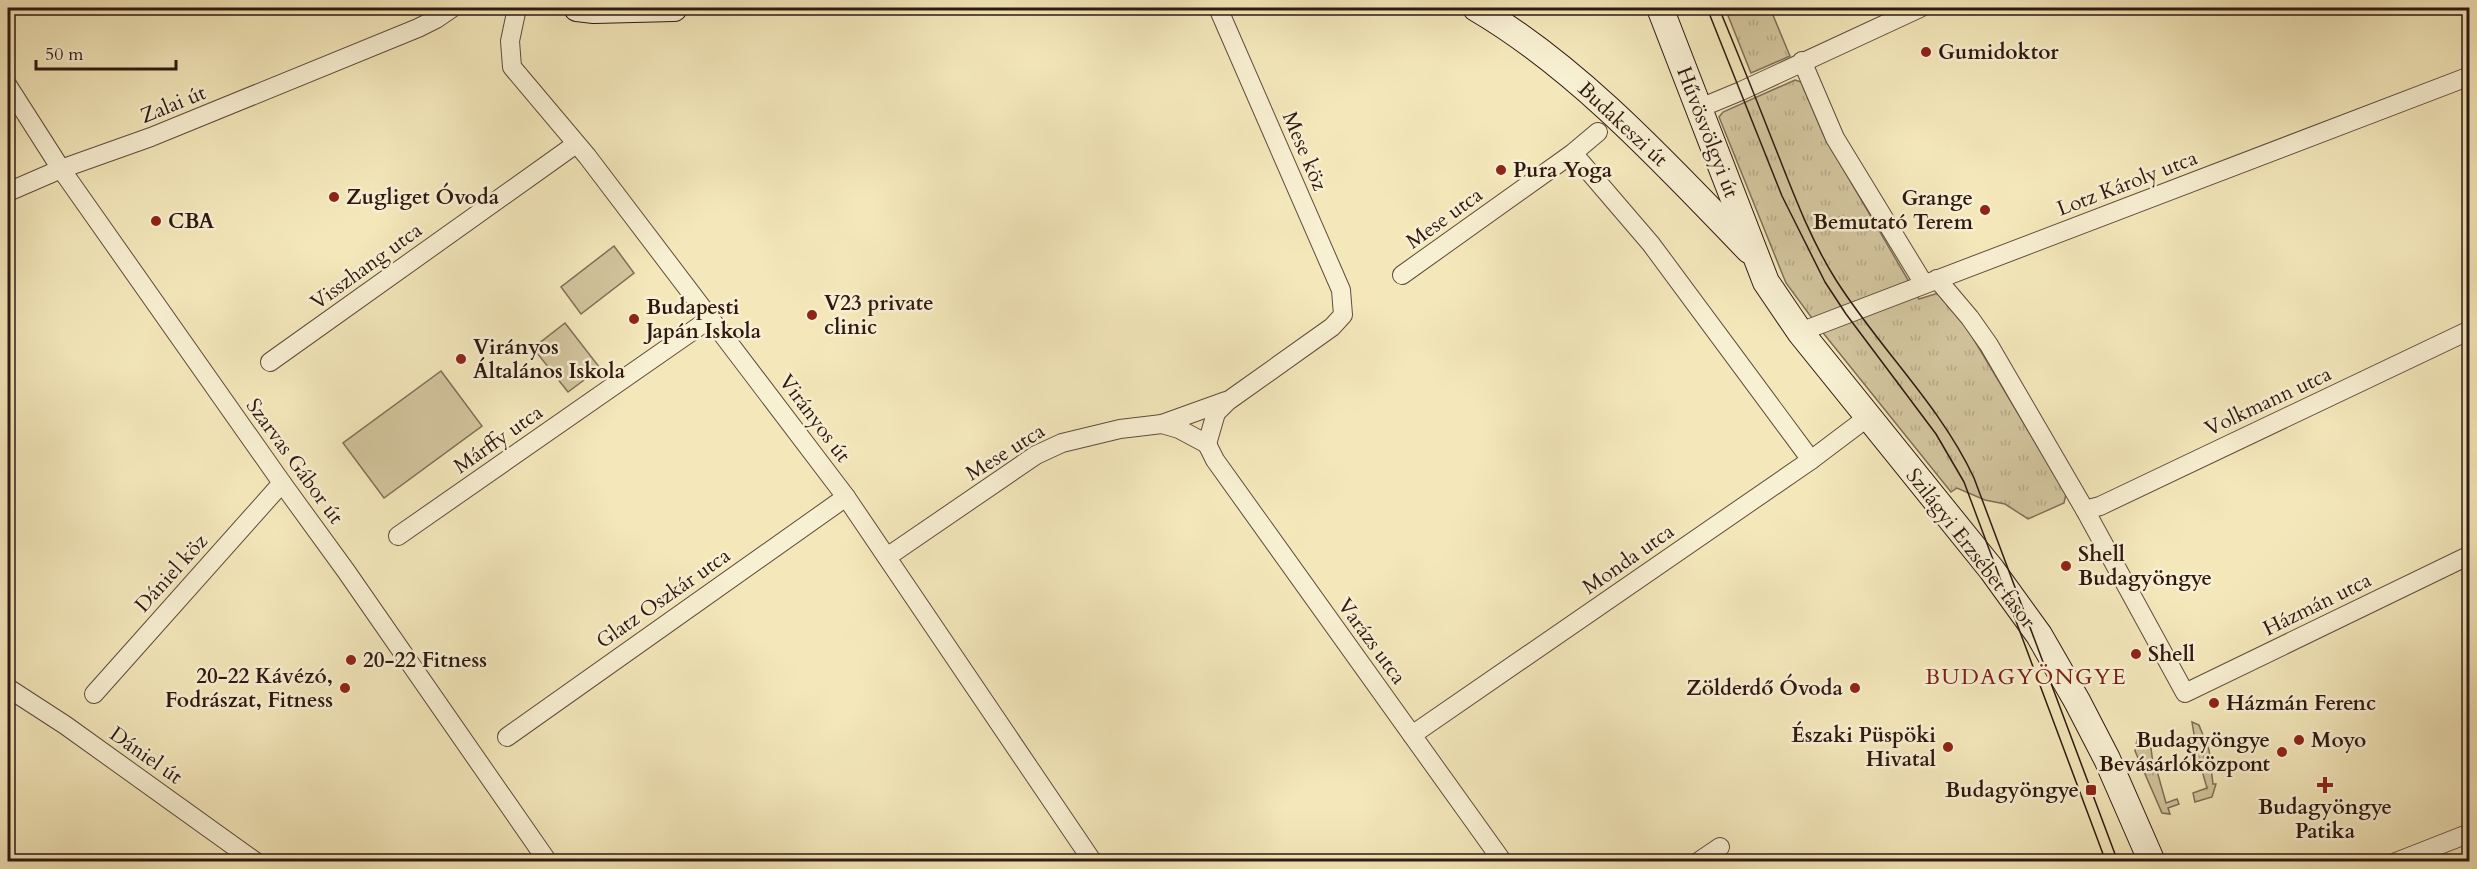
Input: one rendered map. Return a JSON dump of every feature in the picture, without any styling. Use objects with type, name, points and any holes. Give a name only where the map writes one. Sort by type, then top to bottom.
[{"type":"main road","points":[[577,8],[594,10],[674,8]]},
{"type":"main road","name":"Budakeszi út","points":[[1476,8],[1555,61],[1676,174],[1756,257]]},
{"type":"main road","name":"Hűvösvölgyi út","points":[[1660,8],[1756,257]]},
{"type":"main road","name":"Szilágyi Erzsébet fasor","points":[[1756,257],[1766,282],[1800,332],[1992,570],[2039,635],[2078,701],[2107,759],[2152,861]]},
{"type":"street","name":"Zalai út","points":[[8,192],[61,169],[151,138],[418,28],[452,8]]},
{"type":"street","name":"Virányos út","points":[[517,8],[510,41],[512,67],[576,144],[846,497],[1093,861]]},
{"type":"street","name":"Mese köz","points":[[1218,8],[1341,290],[1343,315]]},
{"type":"street","points":[[1700,108],[1920,8]]},
{"type":"street","points":[[1802,62],[1835,138],[1930,282],[1970,318],[1989,345],[2085,510]]},
{"type":"street","name":"Lotz Károly utca","points":[[1800,332],[2469,76]]},
{"type":"street","name":"Szarvas Gábor út","points":[[8,86],[61,169],[548,861]]},
{"type":"street","name":"Mese utca","points":[[1402,275],[1573,153],[1598,132]]},
{"type":"street","name":"Visszhang utca","points":[[270,362],[576,144]]},
{"type":"street","points":[[1573,153],[1650,244],[1811,460]]},
{"type":"street","name":"Mese utca","points":[[1162,424],[1179,429],[1207,444],[1216,413],[1228,401],[1332,327],[1343,315]]},
{"type":"street","name":"Márffy utca","points":[[398,536],[711,318]]},
{"type":"street","name":"Volkmann utca","points":[[2085,510],[2100,506],[2469,330]]},
{"type":"street","name":"Mese utca","points":[[887,556],[1045,451],[1062,443],[1120,429],[1162,424],[1228,401]]},
{"type":"street","name":"Monda utca","points":[[1412,735],[1811,460],[1868,417]]},
{"type":"street","name":"Varázs utca","points":[[1207,444],[1215,460],[1503,861]]},
{"type":"street","name":"Dániel köz","points":[[94,694],[282,483]]},
{"type":"street","name":"Glatz Oszkár utca","points":[[507,737],[846,497]]},
{"type":"street","name":"Házmán utca","points":[[2085,510],[2185,693],[2469,555]]},
{"type":"street","name":"Dániel út","points":[[8,688],[65,725],[256,861]]},
{"type":"street","points":[[2396,861],[2469,833]]},
{"type":"street","points":[[1698,861],[1720,847]]},
{"type":"green space","points":[[1725,8],[1770,8],[1790,56],[1751,73]]},
{"type":"green space","points":[[1795,80],[1801,82],[1824,136],[1919,299],[1938,293],[1964,323],[2066,494],[2064,503],[2028,519],[2005,504],[1985,500],[1957,488],[1951,492],[1820,329],[1786,283],[1719,117],[1723,112]]},
{"type":"green space","points":[[614,246],[634,273],[581,314],[561,287]]},
{"type":"green space","points":[[565,323],[600,368],[568,392],[533,348]]},
{"type":"green space","points":[[441,371],[482,426],[384,498],[343,443]]},
{"type":"green space","points":[[2192,722],[2199,725],[2209,750],[2213,784],[2216,784],[2212,797],[2195,802],[2193,793],[2207,788],[2199,760],[2186,763],[2184,757],[2197,753]]},
{"type":"green space","points":[[2149,732],[2153,764],[2168,760],[2169,767],[2157,771],[2166,803],[2177,799],[2179,804],[2168,808],[2170,814],[2162,813],[2135,751],[2137,740]]},
{"type":"tram line","points":[[1707,8],[1782,196],[1825,282],[1846,314],[1936,434],[1964,482],[2106,862]]},
{"type":"tram line","points":[[1719,8],[1795,198],[1827,264],[1853,305],[1927,401],[1960,451],[1974,478],[2118,862]]},
{"type":"place","name":"Gumidoktor","points":[[1926,52]]},
{"type":"place","name":"Pura Yoga","points":[[1501,170]]},
{"type":"place","name":"Zugliget Óvoda","points":[[334,197]]},
{"type":"place","name":"Grange Bemutató Terem","points":[[1985,210]]},
{"type":"place","name":"CBA","points":[[156,221]]},
{"type":"place","name":"V23 private clinic","points":[[812,315]]},
{"type":"place","name":"Budapesti Japán Iskola","points":[[634,319]]},
{"type":"place","name":"Virányos Általános Iskola","points":[[461,359]]},
{"type":"place","name":"Shell Budagyöngye","points":[[2066,566]]},
{"type":"place","name":"Shell","points":[[2136,654]]},
{"type":"place","name":"20-22 Fitness","points":[[351,660]]},
{"type":"place","name":"20-22 Kávézó, Fodrászat, Fitness","points":[[345,688]]},
{"type":"place","name":"Zölderdő Óvoda","points":[[1855,688]]},
{"type":"place","name":"Házmán Ferenc","points":[[2214,703]]},
{"type":"place","name":"Moyo","points":[[2299,740]]},
{"type":"place","name":"Északi Püspöki Hivatal","points":[[1948,747]]},
{"type":"place","name":"Budagyöngye Bevásárlóközpont","points":[[2282,752]]},
{"type":"place","name":"Budagyöngye Patika","points":[[2325,785]]},
{"type":"place","name":"Budagyöngye","points":[[2091,790]]},
{"type":"district","name":"BUDAGYÖNGYE","points":[[2026,676]]}]
